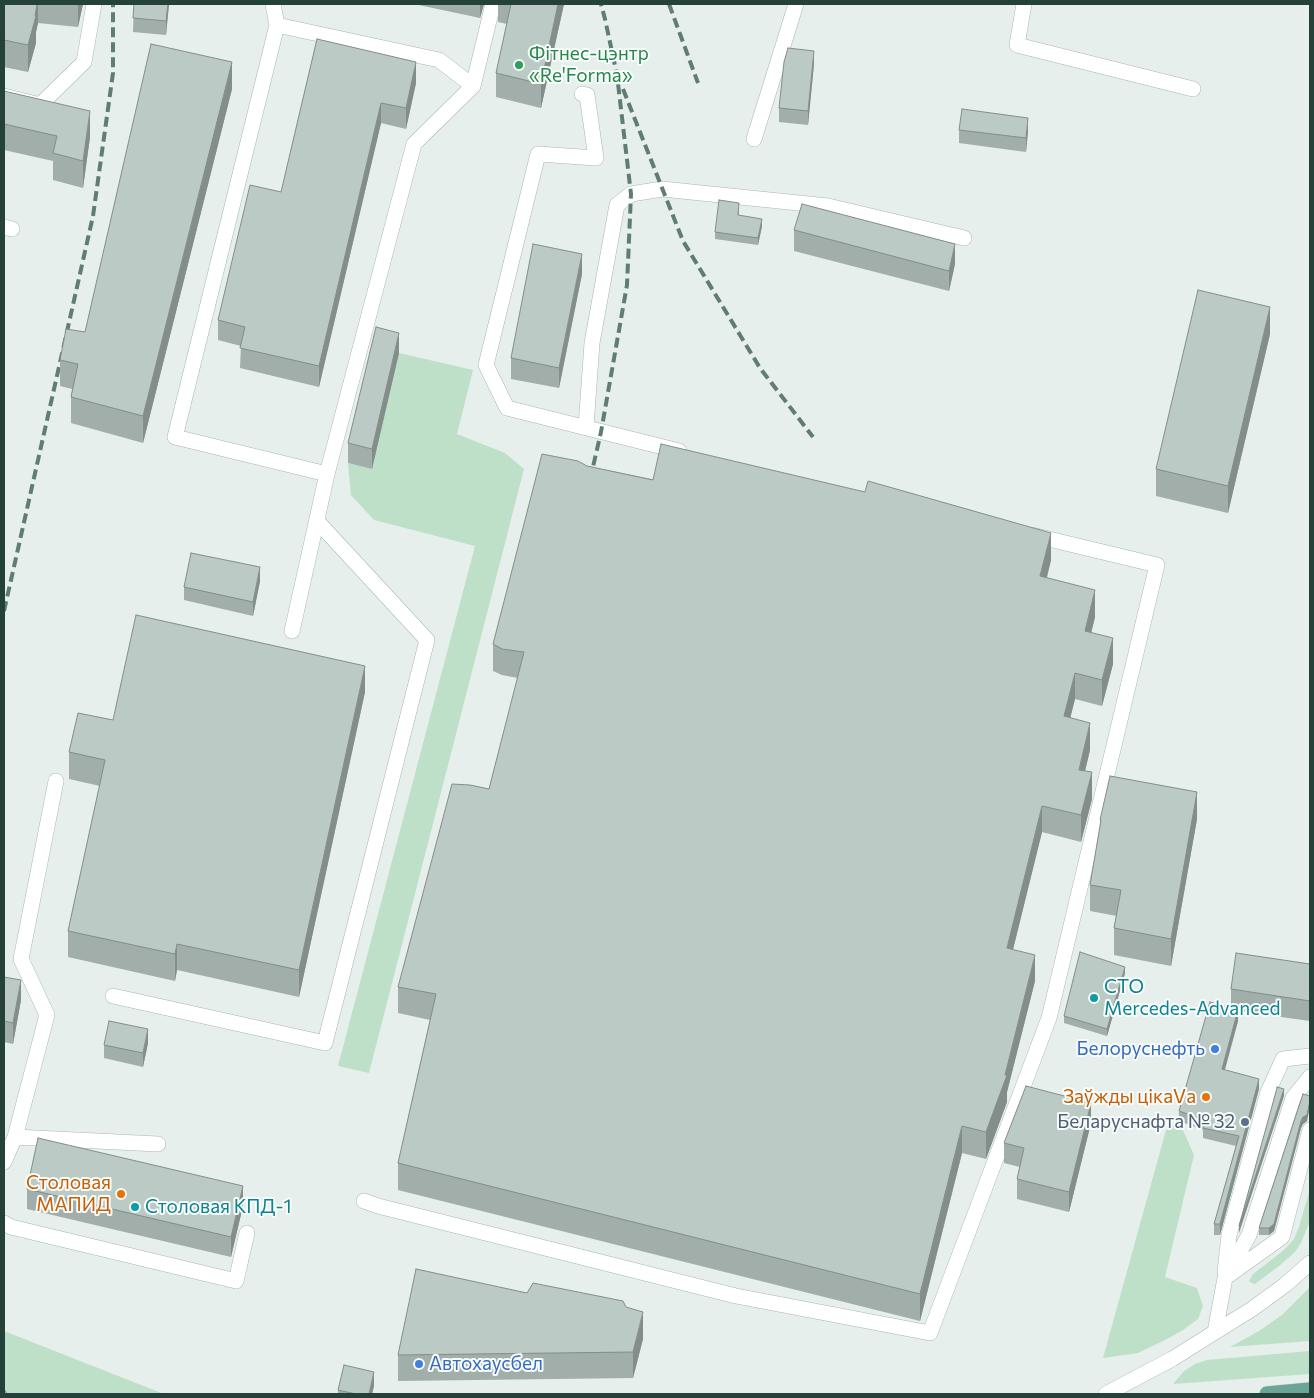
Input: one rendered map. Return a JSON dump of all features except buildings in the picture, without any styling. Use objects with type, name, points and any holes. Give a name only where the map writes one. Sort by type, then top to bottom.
[{"type":"main road","points":[[1266,1394],[1310,1390]]},
{"type":"lane","points":[[4,96],[40,105],[84,62],[94,4]]},
{"type":"lane","points":[[273,4],[277,25],[175,437],[328,474]]},
{"type":"lane","points":[[292,631],[328,474],[414,144],[473,86],[493,4]]},
{"type":"lane","points":[[754,138],[796,4]]},
{"type":"lane","points":[[1024,4],[1017,45],[1193,89]]},
{"type":"lane","points":[[277,25],[439,60],[473,86]]},
{"type":"lane","points":[[582,94],[587,95],[596,158],[538,154],[486,366],[507,408],[688,453]]},
{"type":"lane","points":[[586,427],[592,343],[618,205],[631,194],[662,188],[828,206],[964,238]]},
{"type":"lane","points":[[113,996],[325,1043],[427,640],[317,520]]},
{"type":"lane","points":[[364,1201],[736,1296],[930,1333],[1049,1018],[1157,565],[1018,532]]},
{"type":"lane","points":[[4,1162],[15,1138],[47,1015],[21,959],[56,781]]},
{"type":"lane","points":[[1215,1332],[1229,1235],[1268,1092],[1283,1059],[1310,1056]]},
{"type":"lane","points":[[1224,1278],[1249,1235],[1293,1098],[1310,1077]]},
{"type":"lane","points":[[1224,1278],[1282,1237],[1310,1130]]},
{"type":"lane","points":[[15,1138],[158,1144]]},
{"type":"lane","points":[[4,1223],[11,1227],[236,1281],[247,1233]]},
{"type":"lane","points":[[1106,1394],[1172,1359],[1252,1310],[1310,1263]]},
{"type":"green space","points":[[399,353],[473,370],[457,434],[505,453],[524,469],[369,1073],[338,1066],[475,546],[374,520],[351,495],[348,463],[372,469]]},
{"type":"green space","points":[[1179,1121],[1194,1155],[1165,1277],[1197,1288],[1203,1306],[1198,1319],[1169,1338],[1138,1353],[1103,1358],[1166,1130]]},
{"type":"green space","points":[[1310,1189],[1310,1221],[1301,1243],[1294,1253],[1279,1266],[1255,1284],[1252,1283],[1249,1281],[1253,1274],[1284,1250],[1294,1239]]},
{"type":"green space","points":[[1310,1287],[1310,1341],[1230,1347],[1259,1331],[1282,1315]]},
{"type":"green space","points":[[4,1331],[164,1394],[4,1394]]},
{"type":"green space","points":[[1310,1351],[1310,1374],[1173,1384],[1184,1371],[1195,1364],[1207,1360]]},
{"type":"railway","points":[[4,611],[93,216],[113,73],[113,4]]},
{"type":"railway","points":[[590,480],[601,432],[627,285],[631,194],[617,75],[601,4]]},
{"type":"railway","points":[[669,4],[698,83]]},
{"type":"railway","points":[[623,89],[683,241],[760,368],[813,437]]},
{"type":"place","name":"Фітнес-цэнтр «Re'Forma»","points":[[519,65]]},
{"type":"place","name":"СТО Mercedes-Advanced","points":[[1094,998]]},
{"type":"place","name":"Белоруснефть","points":[[1215,1049]]},
{"type":"place","name":"Заўжды цікаVа","points":[[1206,1097]]},
{"type":"place","name":"Беларуснафта № 32","points":[[1245,1122]]},
{"type":"place","name":"Столовая МАПИД","points":[[121,1194]]},
{"type":"place","name":"Столовая КПД-1","points":[[135,1207]]},
{"type":"place","name":"Автохаусбел","points":[[419,1364]]}]
